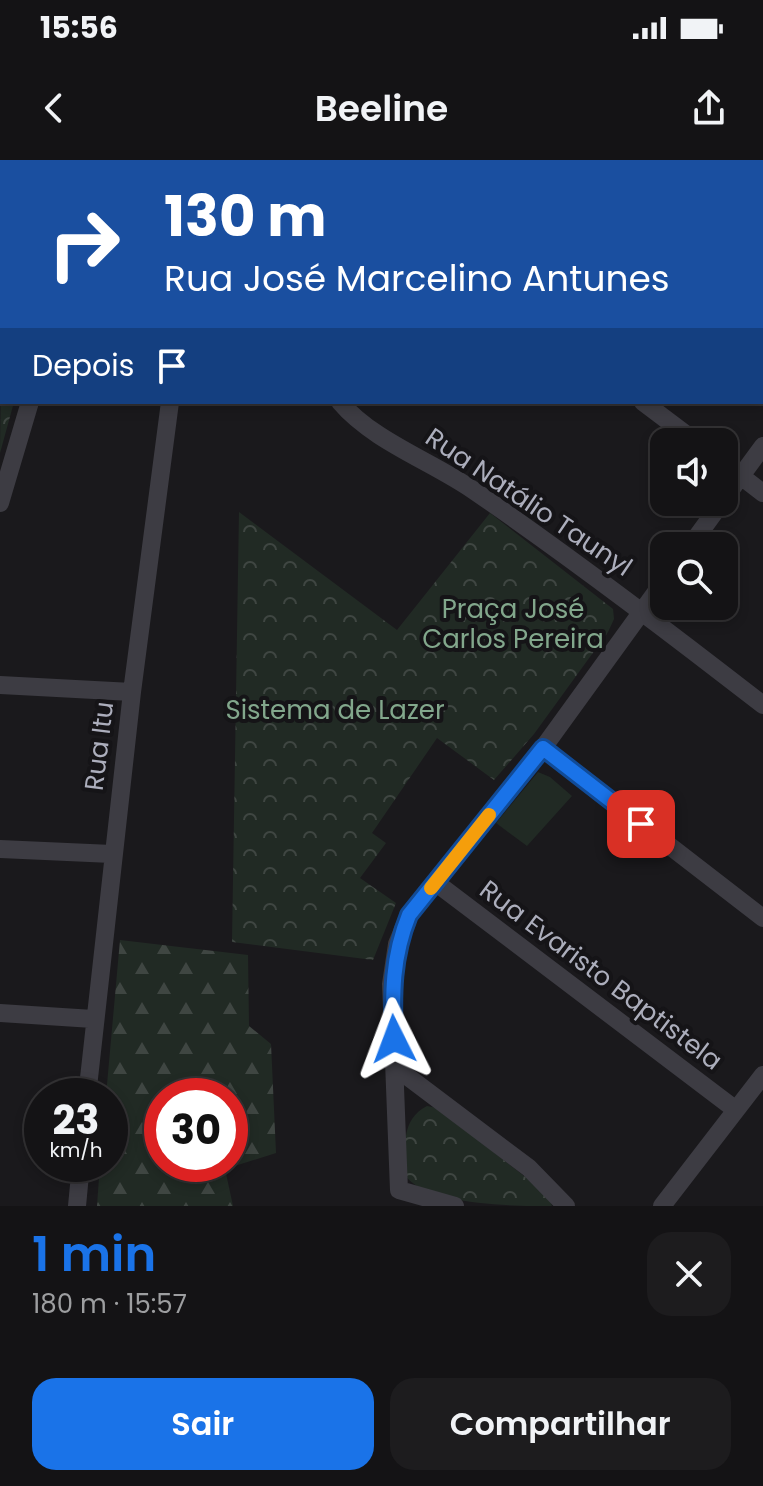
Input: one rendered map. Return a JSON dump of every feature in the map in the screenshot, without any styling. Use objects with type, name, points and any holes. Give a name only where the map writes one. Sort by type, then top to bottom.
[{"type":"street","points":[[0,503],[29,404]]},
{"type":"street","name":"Rua Itu","points":[[88,1078],[112,854],[170,404]]},
{"type":"street","name":"Rua Natálio Taunyl","points":[[342,404],[368,426],[470,488],[642,611],[763,705]]},
{"type":"street","points":[[646,404],[677,428]]},
{"type":"street","points":[[738,480],[763,446]]},
{"type":"street","points":[[738,474],[763,493]]},
{"type":"street","points":[[455,1206],[399,1190],[391,984],[397,944],[409,915],[543,748],[650,600]]},
{"type":"street","points":[[0,685],[132,692]]},
{"type":"street","points":[[543,748],[763,918]]},
{"type":"street","points":[[0,849],[112,854]]},
{"type":"street","name":"Rua Evaristo Baptistela","points":[[435,882],[736,1110]]},
{"type":"street","points":[[0,1013],[93,1019]]},
{"type":"street","points":[[395,1067],[529,1168],[566,1206]]},
{"type":"street","points":[[662,1206],[763,1075]]},
{"type":"street","points":[[77,1206],[79,1182]]},
{"type":"green space","points":[[1,404],[13,404],[0,453]]},
{"type":"green space","name":"Sistema de Lazer","points":[[239,512],[397,630],[490,513],[613,609],[614,619],[608,632],[534,734],[494,780],[437,738],[372,833],[386,843],[360,878],[396,903],[373,960],[232,942]]},
{"type":"green space","points":[[538,772],[550,777],[572,796],[527,846],[496,823]]},
{"type":"green space","points":[[120,940],[248,955],[249,1026],[271,1044],[276,1153],[248,1162],[248,1078],[144,1078],[144,1182],[228,1182],[233,1206],[97,1206],[99,1182],[128,1182],[128,1078],[108,1078]]},
{"type":"green space","points":[[427,1106],[437,1108],[547,1194],[552,1206],[472,1202],[450,1198],[415,1185],[404,1174],[406,1135],[412,1119]]},
{"type":"slow traffic","points":[[431,888],[489,815]]},
{"type":"route","points":[[394,1039],[391,984],[397,944],[409,915],[543,748],[641,824]]},
{"type":"park label","name":"Praça José Carlos Pereira","points":[[513,624]]}]
